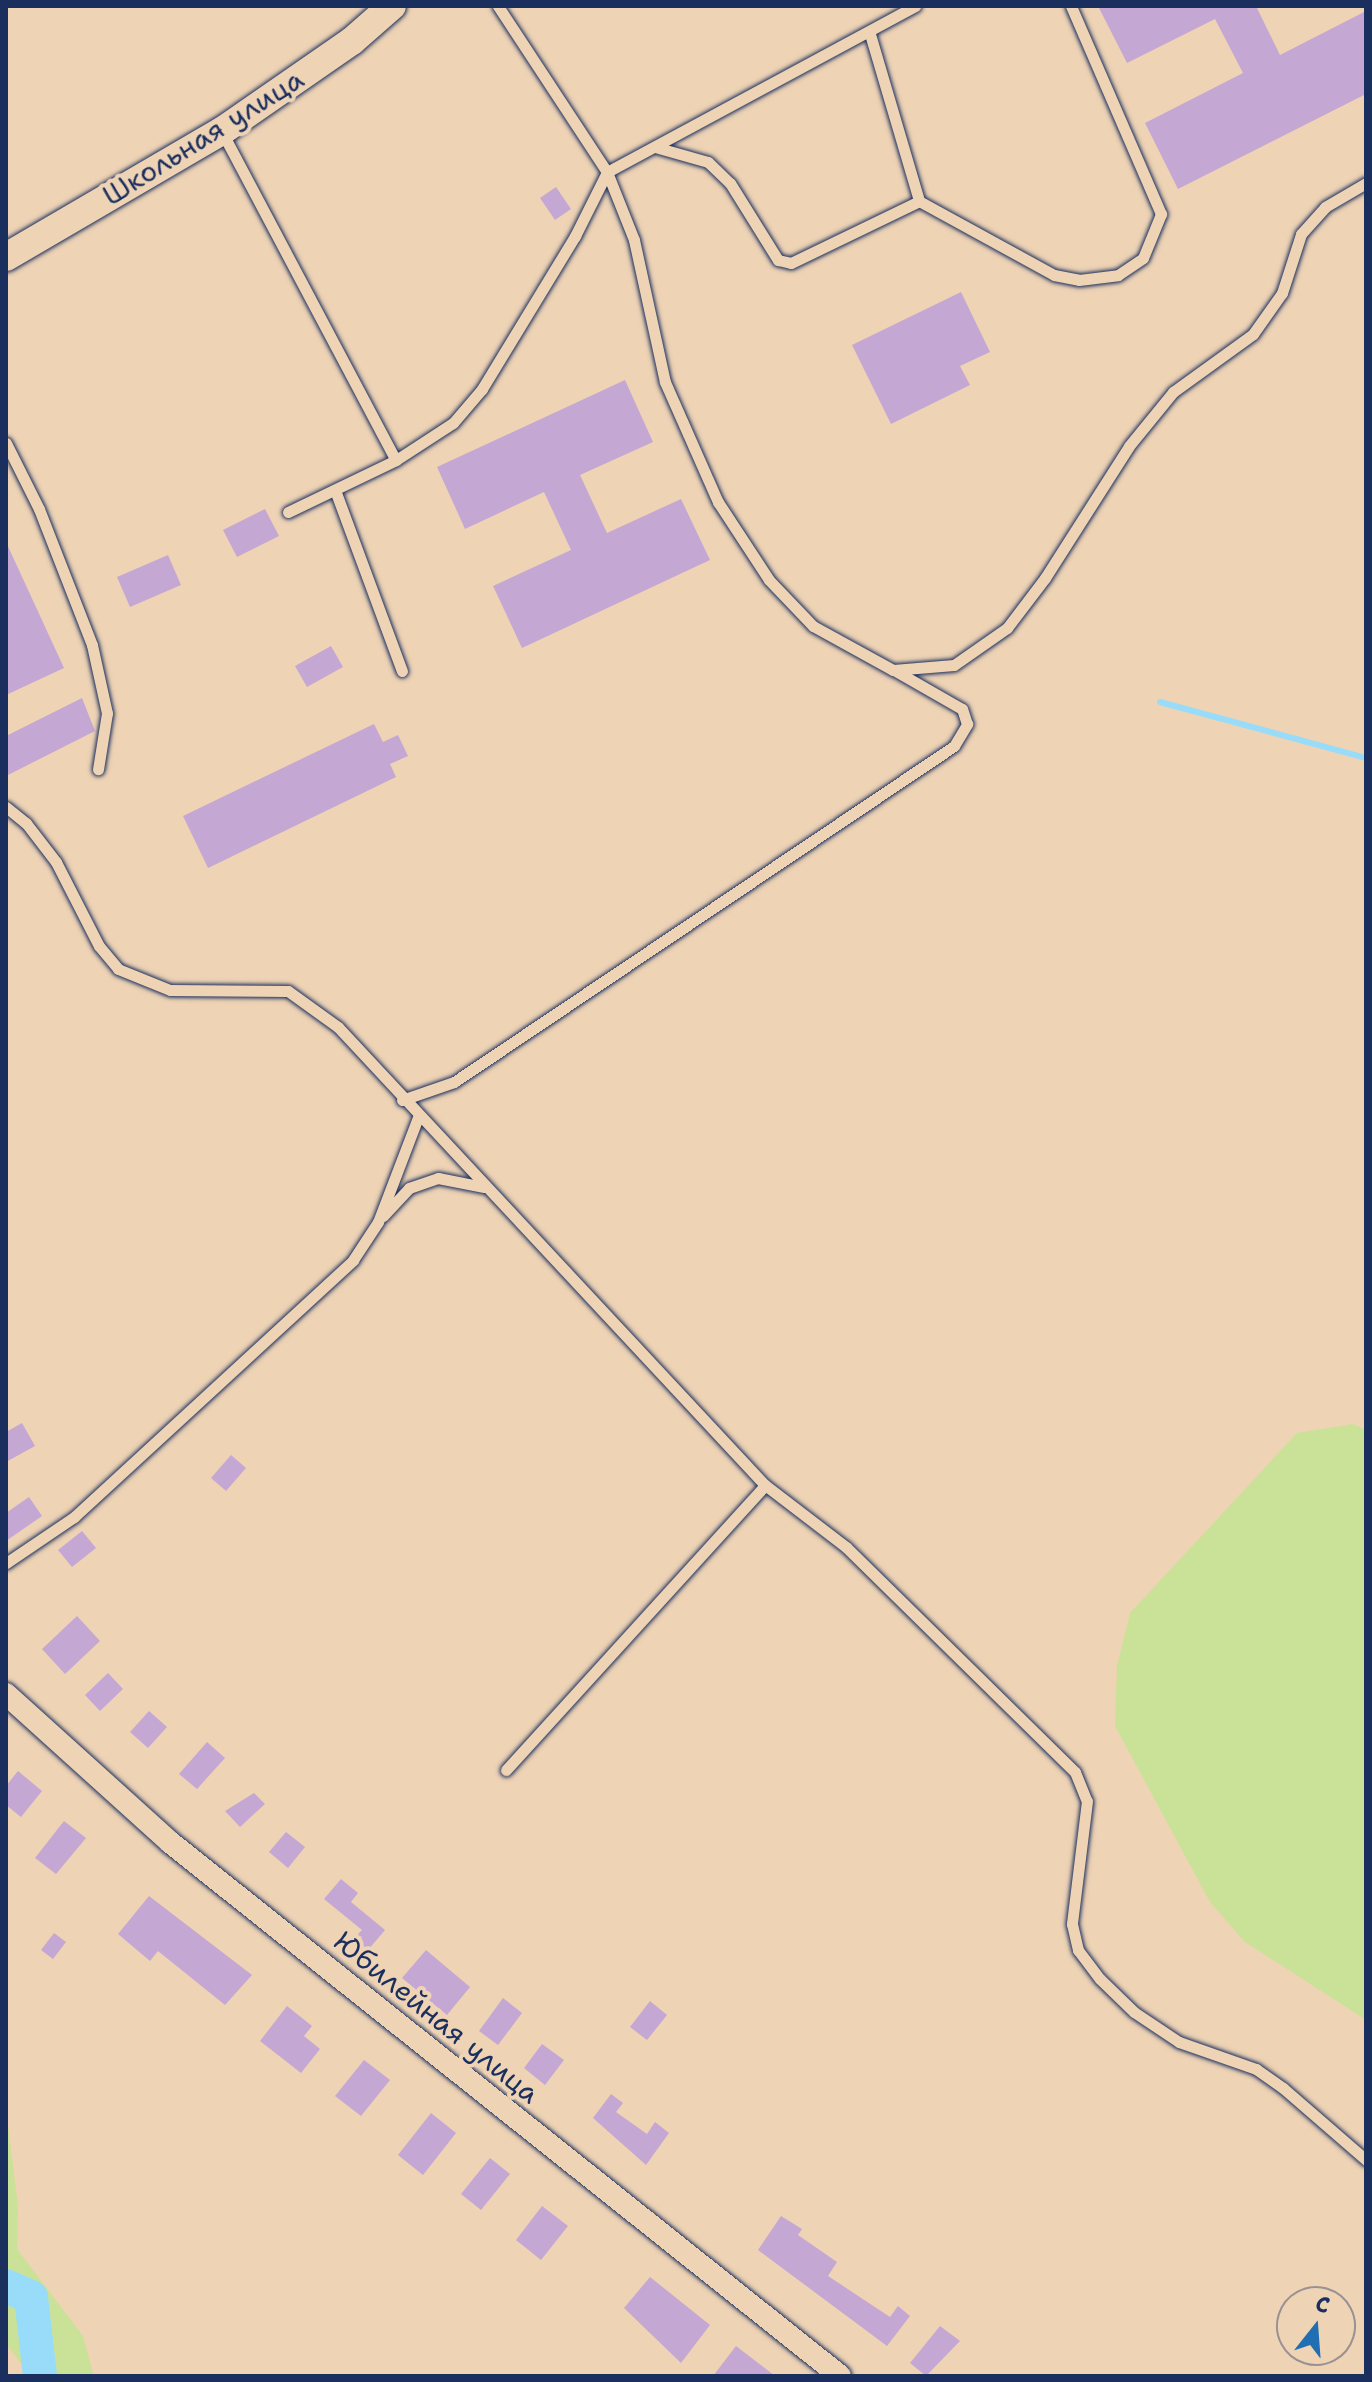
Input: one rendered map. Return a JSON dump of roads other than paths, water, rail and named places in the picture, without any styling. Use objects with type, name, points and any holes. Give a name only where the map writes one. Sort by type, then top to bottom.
[{"type":"street","name":"Школьная улица","points":[[6,257],[222,131],[352,41],[392,6]]},
{"type":"street","name":"Юбилейная улица","points":[[6,1694],[171,1843],[840,2376]]},
{"type":"lane","points":[[402,1100],[454,1082],[954,746],[967,724],[962,709],[813,626],[769,580],[718,502],[665,382],[634,240],[607,172],[498,6]]},
{"type":"lane","points":[[288,512],[396,460],[453,423],[482,389],[575,236],[607,172],[870,34],[915,6]]},
{"type":"lane","points":[[870,34],[919,201],[1054,275],[1079,280],[1118,275],[1143,258],[1161,214],[1071,6]]},
{"type":"lane","points":[[222,131],[396,460]]},
{"type":"lane","points":[[655,147],[708,162],[730,183],[778,260],[791,263],[919,201]]},
{"type":"lane","points":[[893,670],[954,665],[1007,628],[1045,578],[1129,446],[1173,392],[1253,334],[1282,293],[1301,234],[1325,207],[1366,183]]},
{"type":"lane","points":[[6,443],[39,509],[92,645],[107,713],[98,769]]},
{"type":"lane","points":[[335,490],[402,671]]},
{"type":"lane","points":[[6,807],[26,823],[56,862],[99,946],[118,969],[170,990],[288,991],[338,1027],[402,1100],[765,1485],[846,1547],[1075,1772],[1087,1801],[1072,1924],[1078,1950],[1100,1979],[1134,2012],[1179,2042],[1256,2069],[1274,2081],[1366,2160]]},
{"type":"lane","points":[[378,1222],[418,1117]]},
{"type":"lane","points":[[6,1563],[74,1517],[248,1359],[353,1260],[378,1222],[409,1188],[438,1178],[485,1188]]},
{"type":"lane","points":[[506,1770],[765,1485]]},
{"type":"waterway","points":[[1160,702],[1366,758]]},
{"type":"waterway","points":[[6,2286],[31,2297],[40,2376]]}]
